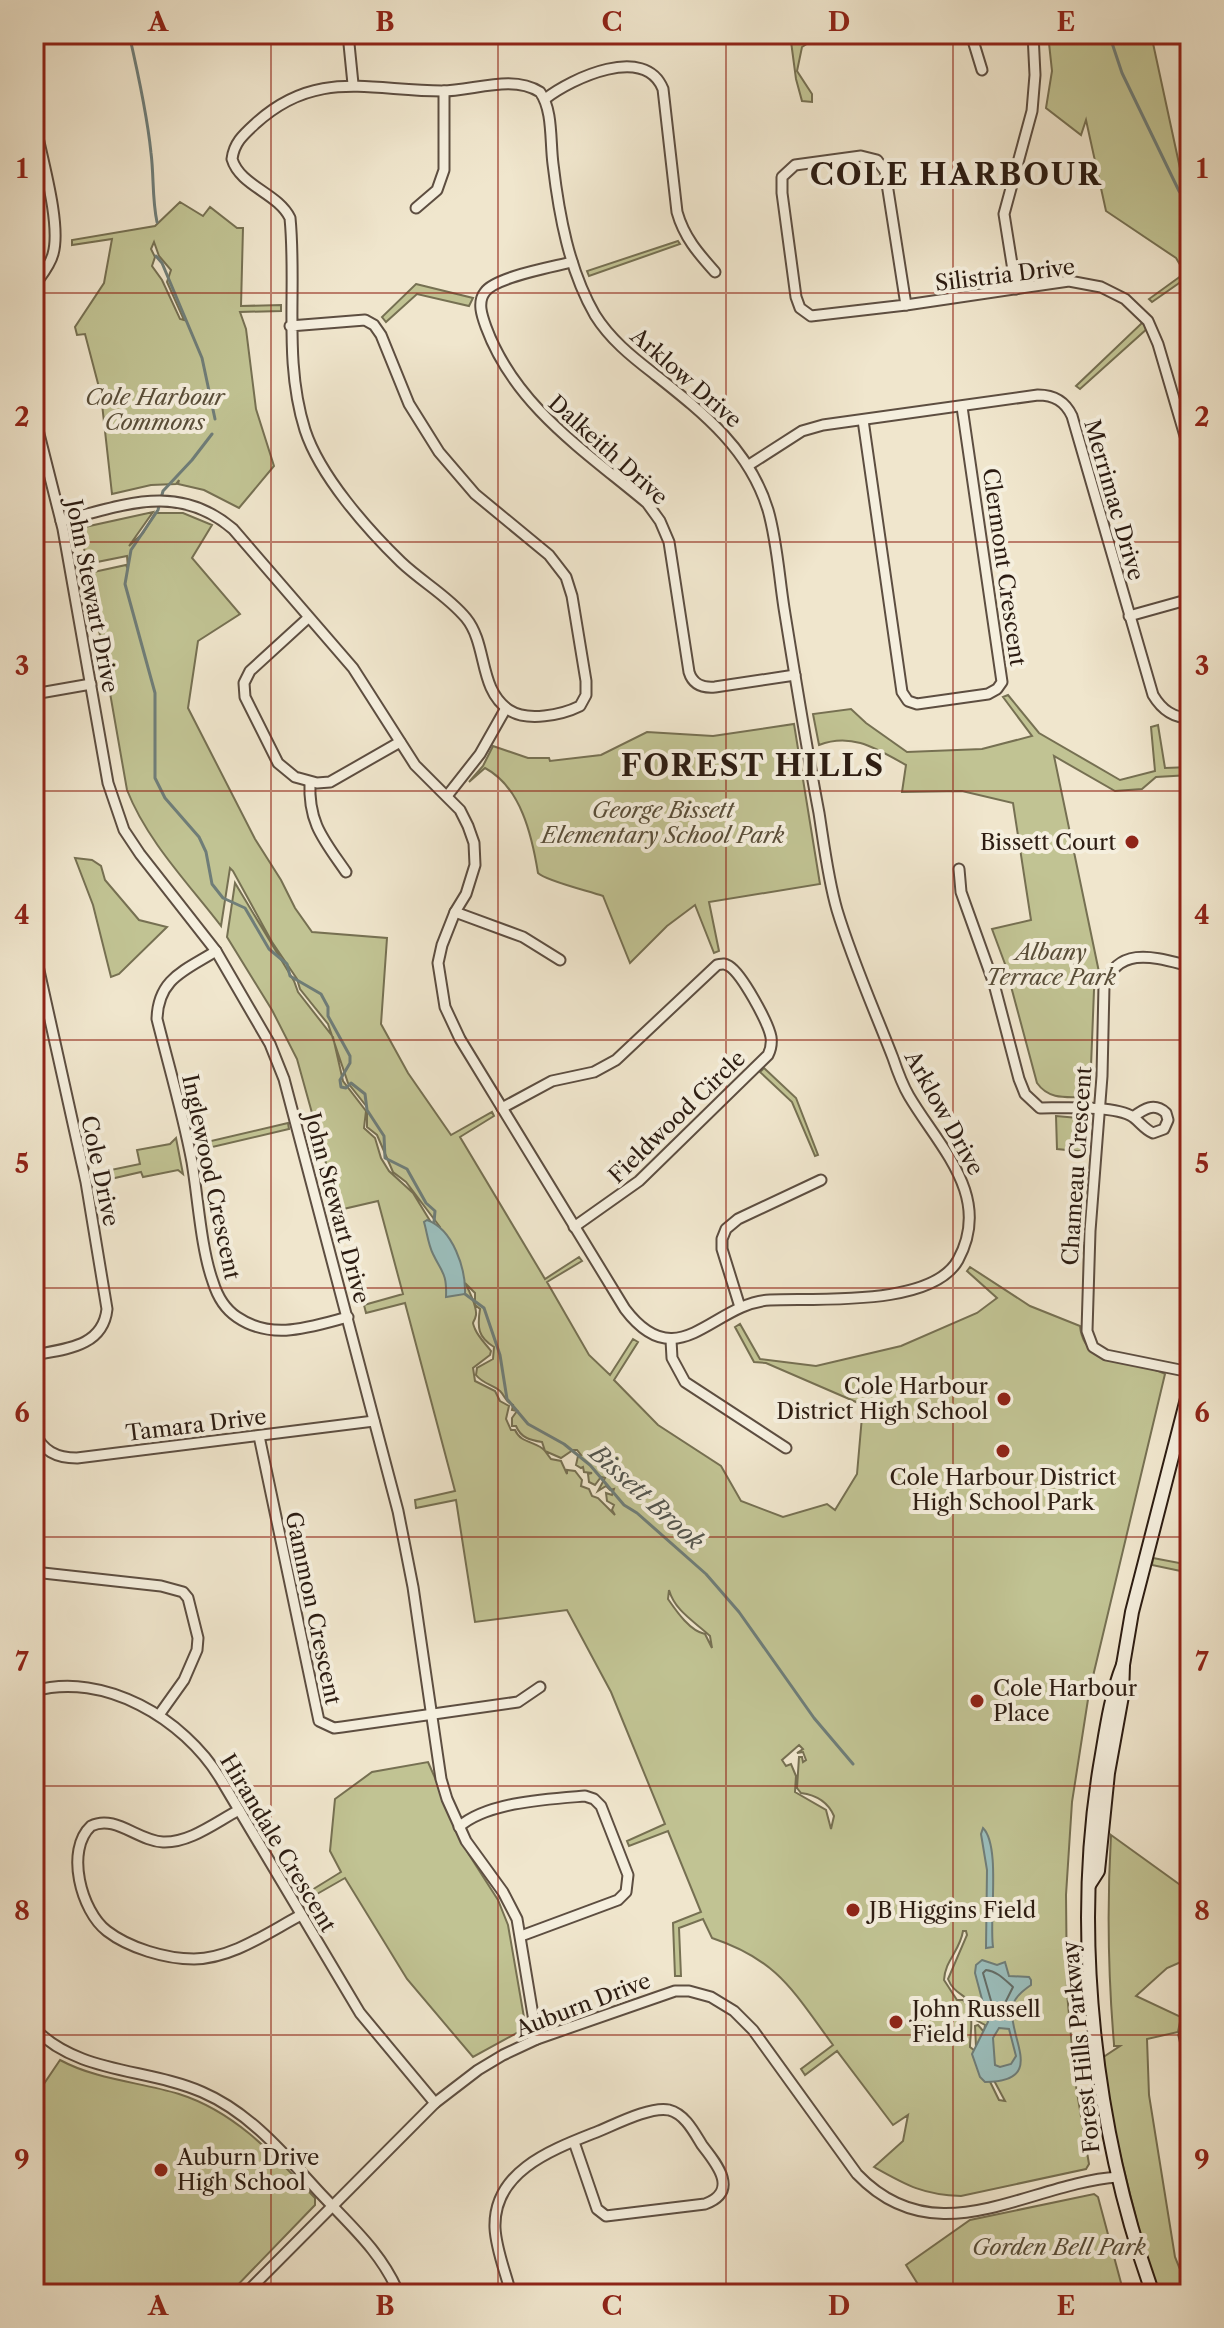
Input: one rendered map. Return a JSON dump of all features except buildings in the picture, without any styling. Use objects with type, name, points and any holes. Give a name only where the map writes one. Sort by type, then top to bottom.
[{"type":"main road","name":"Forest Hills Parkway","points":[[1153,2294],[1126,2214],[1112,2157],[1094,2013],[1089,1885],[1098,1871],[1108,1773],[1122,1696],[1123,1665],[1132,1612],[1190,1387]]},
{"type":"street","points":[[348,34],[353,84]]},
{"type":"street","points":[[971,34],[982,70]]},
{"type":"street","points":[[1016,289],[1004,214],[1031,112],[1035,75],[1033,34]]},
{"type":"street","points":[[290,326],[361,320],[374,325],[409,404],[439,452],[475,494],[549,555],[566,577],[586,681],[584,699],[577,708],[537,716],[518,714],[506,708],[495,696],[478,640],[468,621],[402,563],[369,527],[344,497],[310,443],[294,373],[290,326],[289,215],[239,172],[232,159],[238,141],[275,107],[303,93],[353,84],[444,91],[511,84],[534,88],[545,99],[567,83],[596,72],[638,67],[654,75],[663,89],[681,225],[688,240],[715,272]]},
{"type":"street","points":[[416,208],[437,190],[444,170],[444,91]]},
{"type":"street","name":"Arklow Drive","points":[[545,99],[560,208],[572,262],[595,314],[628,354],[731,440],[749,465],[768,510],[837,909],[908,1093],[962,1178],[967,1194],[967,1229],[958,1259],[947,1274],[931,1284],[855,1299],[748,1303],[712,1325],[671,1340]]},
{"type":"street","points":[[34,119],[55,229],[50,262],[34,286]]},
{"type":"street","name":"Silistria Drive","points":[[906,305],[885,171],[881,165],[871,157],[861,156],[802,163],[787,170],[781,181],[782,193],[796,297],[803,311],[819,317],[906,305],[1069,281],[1087,283],[1125,299],[1148,321],[1158,344],[1190,453]]},
{"type":"street","name":"Dalkeith Drive","points":[[572,262],[497,283],[485,292],[480,305],[483,318],[502,362],[520,391],[539,412],[647,503],[660,521],[669,542],[689,672],[696,683],[715,687],[795,675]]},
{"type":"street","name":"Merrimac Drive","points":[[749,465],[802,431],[823,425],[1043,394],[1054,397],[1067,407],[1156,700],[1171,714],[1190,718]]},
{"type":"street","name":"Clermont Crescent","points":[[863,420],[902,694],[908,701],[917,704],[991,693],[999,687],[1003,678],[962,407]]},
{"type":"street","name":"John Stewart Drive","points":[[34,414],[61,521],[108,783],[119,820],[140,854],[216,951],[277,1061],[398,1511],[441,1779],[459,1827],[511,1906],[521,1936],[537,2039]]},
{"type":"street","points":[[61,521],[133,502],[158,499],[205,510],[233,529],[361,679],[415,765],[460,810],[474,843],[475,865],[439,957],[443,1000],[456,1033],[634,1321],[654,1336],[671,1340],[672,1358],[685,1382],[786,1448]]},
{"type":"street","points":[[1129,616],[1190,599]]},
{"type":"street","points":[[308,618],[250,671],[243,688],[278,763],[292,775],[310,782],[333,780],[400,742]]},
{"type":"street","points":[[34,694],[91,684]]},
{"type":"street","points":[[447,796],[480,754],[506,708]]},
{"type":"street","points":[[310,782],[310,808],[317,831],[346,872]]},
{"type":"street","points":[[959,869],[961,892],[994,984],[1025,1094],[1040,1108],[1100,1109],[1133,1117]]},
{"type":"street","points":[[455,912],[523,937],[560,960]]},
{"type":"street","name":"Cole Drive","points":[[34,948],[37,984],[86,1182],[107,1309],[103,1325],[92,1339],[79,1346],[34,1355]]},
{"type":"street","name":"Inglewood Crescent","points":[[216,951],[168,983],[161,994],[157,1019],[190,1150],[212,1279],[223,1303],[233,1315],[263,1329],[279,1332],[295,1330],[348,1317]]},
{"type":"street","name":"Chameau Crescent","points":[[1190,966],[1140,956],[1121,963],[1107,976],[1103,989],[1100,1109],[1090,1231],[1087,1336],[1095,1349],[1106,1355],[1190,1372]]},
{"type":"street","name":"Fieldwood Circle","points":[[502,1108],[552,1081],[594,1072],[616,1060],[717,965],[724,964],[734,971],[753,999],[770,1034],[768,1055],[639,1181],[574,1227]]},
{"type":"street","points":[[740,1307],[722,1249],[726,1229],[738,1219],[821,1180]]},
{"type":"street","name":"Tamara Drive","points":[[34,1432],[38,1442],[51,1454],[77,1458],[374,1421]]},
{"type":"street","name":"Gammon Crescent","points":[[259,1436],[317,1719],[334,1728],[432,1715]]},
{"type":"street","points":[[34,1572],[174,1588],[188,1598],[198,1638],[197,1650],[184,1680],[159,1715]]},
{"type":"street","name":"Hirandale Crescent","points":[[34,1691],[61,1687],[97,1690],[159,1715],[184,1734],[209,1761],[360,2013],[435,2103]]},
{"type":"street","points":[[432,1715],[518,1702],[540,1687]]},
{"type":"street","points":[[459,1827],[488,1811],[519,1804],[585,1796],[601,1806],[627,1871],[629,1882],[626,1892],[618,1900],[521,1936]]},
{"type":"street","points":[[239,1810],[195,1834],[172,1841],[148,1839],[108,1822],[91,1826],[81,1840],[77,1865],[94,1916],[102,1927],[119,1939],[148,1950],[189,1959],[227,1953],[301,1915]]},
{"type":"street","name":"Auburn Drive","points":[[245,2294],[435,2103],[478,2070],[537,2039],[679,1990],[696,1992],[718,2001],[746,2023],[857,2174],[874,2189],[903,2205],[936,2213],[970,2212],[1021,2202],[1100,2178],[1118,2177]]},
{"type":"street","points":[[1190,2017],[1184,2035],[1190,2062]]},
{"type":"street","points":[[34,2028],[67,2054],[203,2092],[250,2122],[381,2259],[399,2294]]},
{"type":"street","points":[[511,2294],[496,2240],[496,2215],[506,2187],[538,2157],[574,2142],[654,2111],[671,2111],[682,2117],[720,2170],[722,2187],[718,2195],[707,2203],[606,2216],[597,2209],[574,2142]]},
{"type":"green space","points":[[790,34],[834,34],[836,42],[818,37],[802,47],[797,71],[812,94],[812,102],[802,101]]},
{"type":"green space","points":[[1048,34],[1151,34],[1183,182],[1190,192],[1190,279],[1185,279],[1152,302],[1149,299],[1185,273],[1176,258],[1106,211],[1086,120],[1081,135],[1046,108],[1052,71]]},
{"type":"green space","points":[[34,175],[44,234],[34,235]]},
{"type":"green space","name":"Cole Harbour Commons","points":[[180,202],[203,216],[210,207],[237,228],[243,228],[241,306],[281,305],[281,311],[240,312],[246,329],[256,409],[274,466],[239,508],[204,490],[178,484],[179,480],[176,484],[151,485],[112,494],[101,395],[85,334],[77,335],[75,327],[104,283],[112,239],[72,245],[72,240],[155,226]],"holes":[[[154,242],[159,256],[171,270],[167,282],[184,320],[180,319],[152,266],[155,257],[151,249]]]},
{"type":"green space","points":[[678,241],[680,244],[589,276],[587,271]]},
{"type":"green space","points":[[416,284],[473,298],[469,306],[417,294],[386,322],[382,317]]},
{"type":"green space","points":[[1145,320],[1149,327],[1080,389],[1076,386]]},
{"type":"green space","points":[[153,512],[129,546],[143,533],[155,513],[183,513],[212,525],[192,558],[240,614],[198,641],[188,708],[255,839],[312,932],[387,938],[381,1024],[408,1073],[451,1135],[492,1112],[494,1116],[460,1137],[545,1279],[579,1257],[582,1261],[547,1282],[589,1355],[610,1375],[633,1339],[638,1342],[614,1380],[658,1425],[721,1466],[741,1501],[783,1517],[827,1504],[835,1510],[857,1474],[863,1405],[766,1363],[754,1362],[735,1327],[740,1324],[760,1359],[816,1366],[901,1346],[977,1313],[997,1298],[967,1271],[970,1267],[1030,1306],[1080,1326],[1091,1350],[1101,1356],[1165,1374],[1089,1693],[1072,1802],[1066,1895],[1067,1993],[1075,2080],[1089,2164],[1086,2169],[961,2196],[936,2194],[906,2184],[874,2167],[903,2141],[908,2115],[893,2125],[837,2051],[805,2075],[801,2069],[833,2045],[795,1993],[769,1967],[753,1956],[712,1938],[703,1919],[679,1928],[681,1976],[675,1976],[673,1923],[701,1912],[668,1831],[629,1846],[627,1841],[665,1824],[611,1692],[567,1610],[475,1622],[456,1500],[416,1508],[415,1500],[455,1491],[405,1303],[366,1313],[364,1305],[403,1294],[378,1201],[339,1210],[297,1059],[272,1010],[227,937],[235,883],[298,992],[332,1036],[328,1024],[300,989],[233,871],[230,868],[221,926],[169,861],[135,809],[127,790],[89,573],[126,565],[128,569],[127,556],[87,564],[81,532],[85,527]],"holes":[[[334,1042],[348,1083],[367,1107],[367,1127],[377,1135],[393,1172],[406,1182],[440,1230],[432,1224],[413,1193],[389,1171],[375,1138],[364,1128],[366,1111],[343,1081]],[[465,1283],[475,1293],[482,1336],[494,1347],[493,1359],[477,1368],[476,1375],[500,1391],[513,1405],[512,1410],[517,1411],[512,1418],[512,1426],[516,1426],[526,1438],[542,1442],[545,1451],[511,1430],[506,1419],[509,1406],[500,1401],[495,1391],[475,1381],[473,1368],[491,1351],[474,1326],[475,1308]],[[577,1450],[581,1455],[576,1465],[583,1467],[584,1472],[592,1473],[588,1474],[589,1482],[595,1485],[601,1477],[605,1478],[598,1491],[606,1486],[614,1489],[612,1495],[606,1493],[607,1501],[614,1505],[612,1510],[615,1515],[592,1496],[589,1489],[581,1486],[582,1480],[575,1471],[567,1470],[567,1474],[561,1461],[551,1459],[545,1451],[561,1458]],[[669,1590],[680,1610],[710,1636],[712,1648],[705,1634],[689,1625],[668,1599]],[[799,1745],[803,1749],[797,1753],[803,1752],[806,1760],[803,1762],[799,1757],[797,1788],[801,1793],[825,1803],[834,1816],[831,1829],[826,1810],[795,1792],[796,1776],[791,1764],[786,1766],[782,1760]],[[963,1931],[966,1931],[948,1979],[971,2004],[976,2020],[985,2025],[984,2032],[978,2025],[975,2026],[976,2047],[1005,2101],[999,2100],[975,2051],[970,2047],[970,2010],[963,2000],[957,2000],[944,1980]]]},
{"type":"green space","name":"Albany Terrace Park","points":[[1008,695],[1039,733],[1120,780],[1155,771],[1151,727],[1158,725],[1165,768],[1190,767],[1190,775],[1156,777],[1142,789],[1115,791],[1054,756],[1099,972],[1094,990],[1090,1092],[1085,1097],[1052,1095],[1037,1083],[1005,964],[992,929],[1031,920],[1013,803],[962,791],[902,792],[906,765],[853,741],[831,741],[819,745],[813,714],[851,709],[907,752],[982,749],[1032,736],[1003,697]]},
{"type":"green space","name":"George Bissett Elementary School Park","points":[[794,724],[820,884],[709,902],[719,951],[714,953],[695,905],[667,926],[630,963],[603,896],[538,873],[523,814],[508,787],[485,768],[469,782],[483,766],[493,746],[528,758],[549,758],[550,761],[601,755],[647,732],[713,736]]},
{"type":"green space","points":[[75,858],[92,860],[101,866],[105,880],[139,920],[167,927],[119,974],[111,977],[93,905]]},
{"type":"green space","points":[[764,1068],[796,1098],[818,1155],[815,1156],[792,1102],[760,1072]]},
{"type":"green space","points":[[1056,1116],[1089,1119],[1087,1152],[1057,1149]]},
{"type":"green space","points":[[288,1123],[289,1129],[195,1151],[194,1145]]},
{"type":"green space","points":[[176,1138],[183,1174],[178,1170],[143,1177],[141,1172],[102,1181],[101,1172],[140,1164],[137,1150],[170,1144]]},
{"type":"green space","points":[[1153,1558],[1190,1565],[1190,1573],[1152,1565]]},
{"type":"green space","points":[[428,1762],[468,1853],[498,1900],[508,1925],[525,2023],[524,2029],[473,2057],[407,1979],[345,1878],[310,1898],[307,1893],[341,1872],[330,1851],[335,1799],[372,1772]]},
{"type":"green space","points":[[1111,1835],[1190,1892],[1190,1958],[1167,1968],[1136,1996],[1181,2017],[1178,2032],[1147,2039],[1149,2095],[1175,2257],[1190,2294],[1155,2294],[1110,2114],[1102,2058],[1120,2046],[1114,2046],[1110,1992]]},
{"type":"green space","name":"Auburn Drive High School","points":[[60,2060],[104,2076],[179,2094],[219,2112],[269,2151],[315,2198],[315,2205],[229,2294],[34,2294],[34,2092],[37,2094]]},
{"type":"green space","name":"Gorden Bell Park","points":[[1094,2194],[1098,2197],[1124,2294],[924,2294],[906,2265],[970,2220]]},
{"type":"water","points":[[427,1220],[451,1241],[463,1273],[465,1294],[446,1297],[445,1278],[429,1242],[424,1222]]},
{"type":"water","points":[[983,1828],[992,1850],[993,1866],[993,1947],[986,1948],[987,1870],[981,1834]]},
{"type":"water","points":[[982,1960],[997,1965],[1005,1962],[1009,1976],[1029,1977],[1031,1980],[1031,1985],[1012,2006],[1020,2067],[1015,2075],[1004,2080],[985,2082],[980,2077],[972,2054],[988,2022],[975,1973],[976,1965]],"holes":[[[999,2028],[1009,2029],[1016,2056],[1011,2064],[1000,2067],[995,2065],[993,2038]]]},
{"type":"waterway","name":"Bissett Brook","points":[[129,34],[147,123],[157,222]]},
{"type":"waterway","points":[[1109,34],[1122,73],[1179,191],[1190,206]]},
{"type":"waterway","name":"Bissett Brook","points":[[156,256],[162,263],[202,358],[215,419]]},
{"type":"waterway","name":"Bissett Brook","points":[[212,434],[163,491],[158,510],[131,550],[125,584],[155,693],[155,778],[165,798],[199,837],[206,852],[212,884],[223,898],[245,908],[269,949],[287,964],[290,976],[321,994],[328,1007],[328,1016],[350,1056],[350,1063],[340,1080],[341,1087],[346,1088],[351,1083],[365,1094],[367,1110],[384,1136],[385,1158],[407,1169],[426,1203],[435,1211],[434,1222]]},
{"type":"waterway","name":"Bissett Brook","points":[[465,1294],[484,1308],[500,1355],[507,1399],[528,1424],[564,1444],[590,1465],[624,1505],[706,1574],[739,1612],[814,1718],[853,1764]]},
{"type":"place","name":"Bissett Court","points":[[1132,842]]},
{"type":"place","name":"Cole Harbour District High School","points":[[1004,1399]]},
{"type":"place","name":"Cole Harbour District High School Park","points":[[1003,1451]]},
{"type":"place","name":"Cole Harbour Place","points":[[977,1701]]},
{"type":"place","name":"JB Higgins Field","points":[[853,1910]]},
{"type":"place","name":"John Russell Field","points":[[896,2022]]},
{"type":"place","name":"Auburn Drive High School","points":[[161,2170]]},
{"type":"district","name":"COLE HARBOUR","points":[[956,174]]},
{"type":"district","name":"FOREST HILLS","points":[[753,765]]}]
